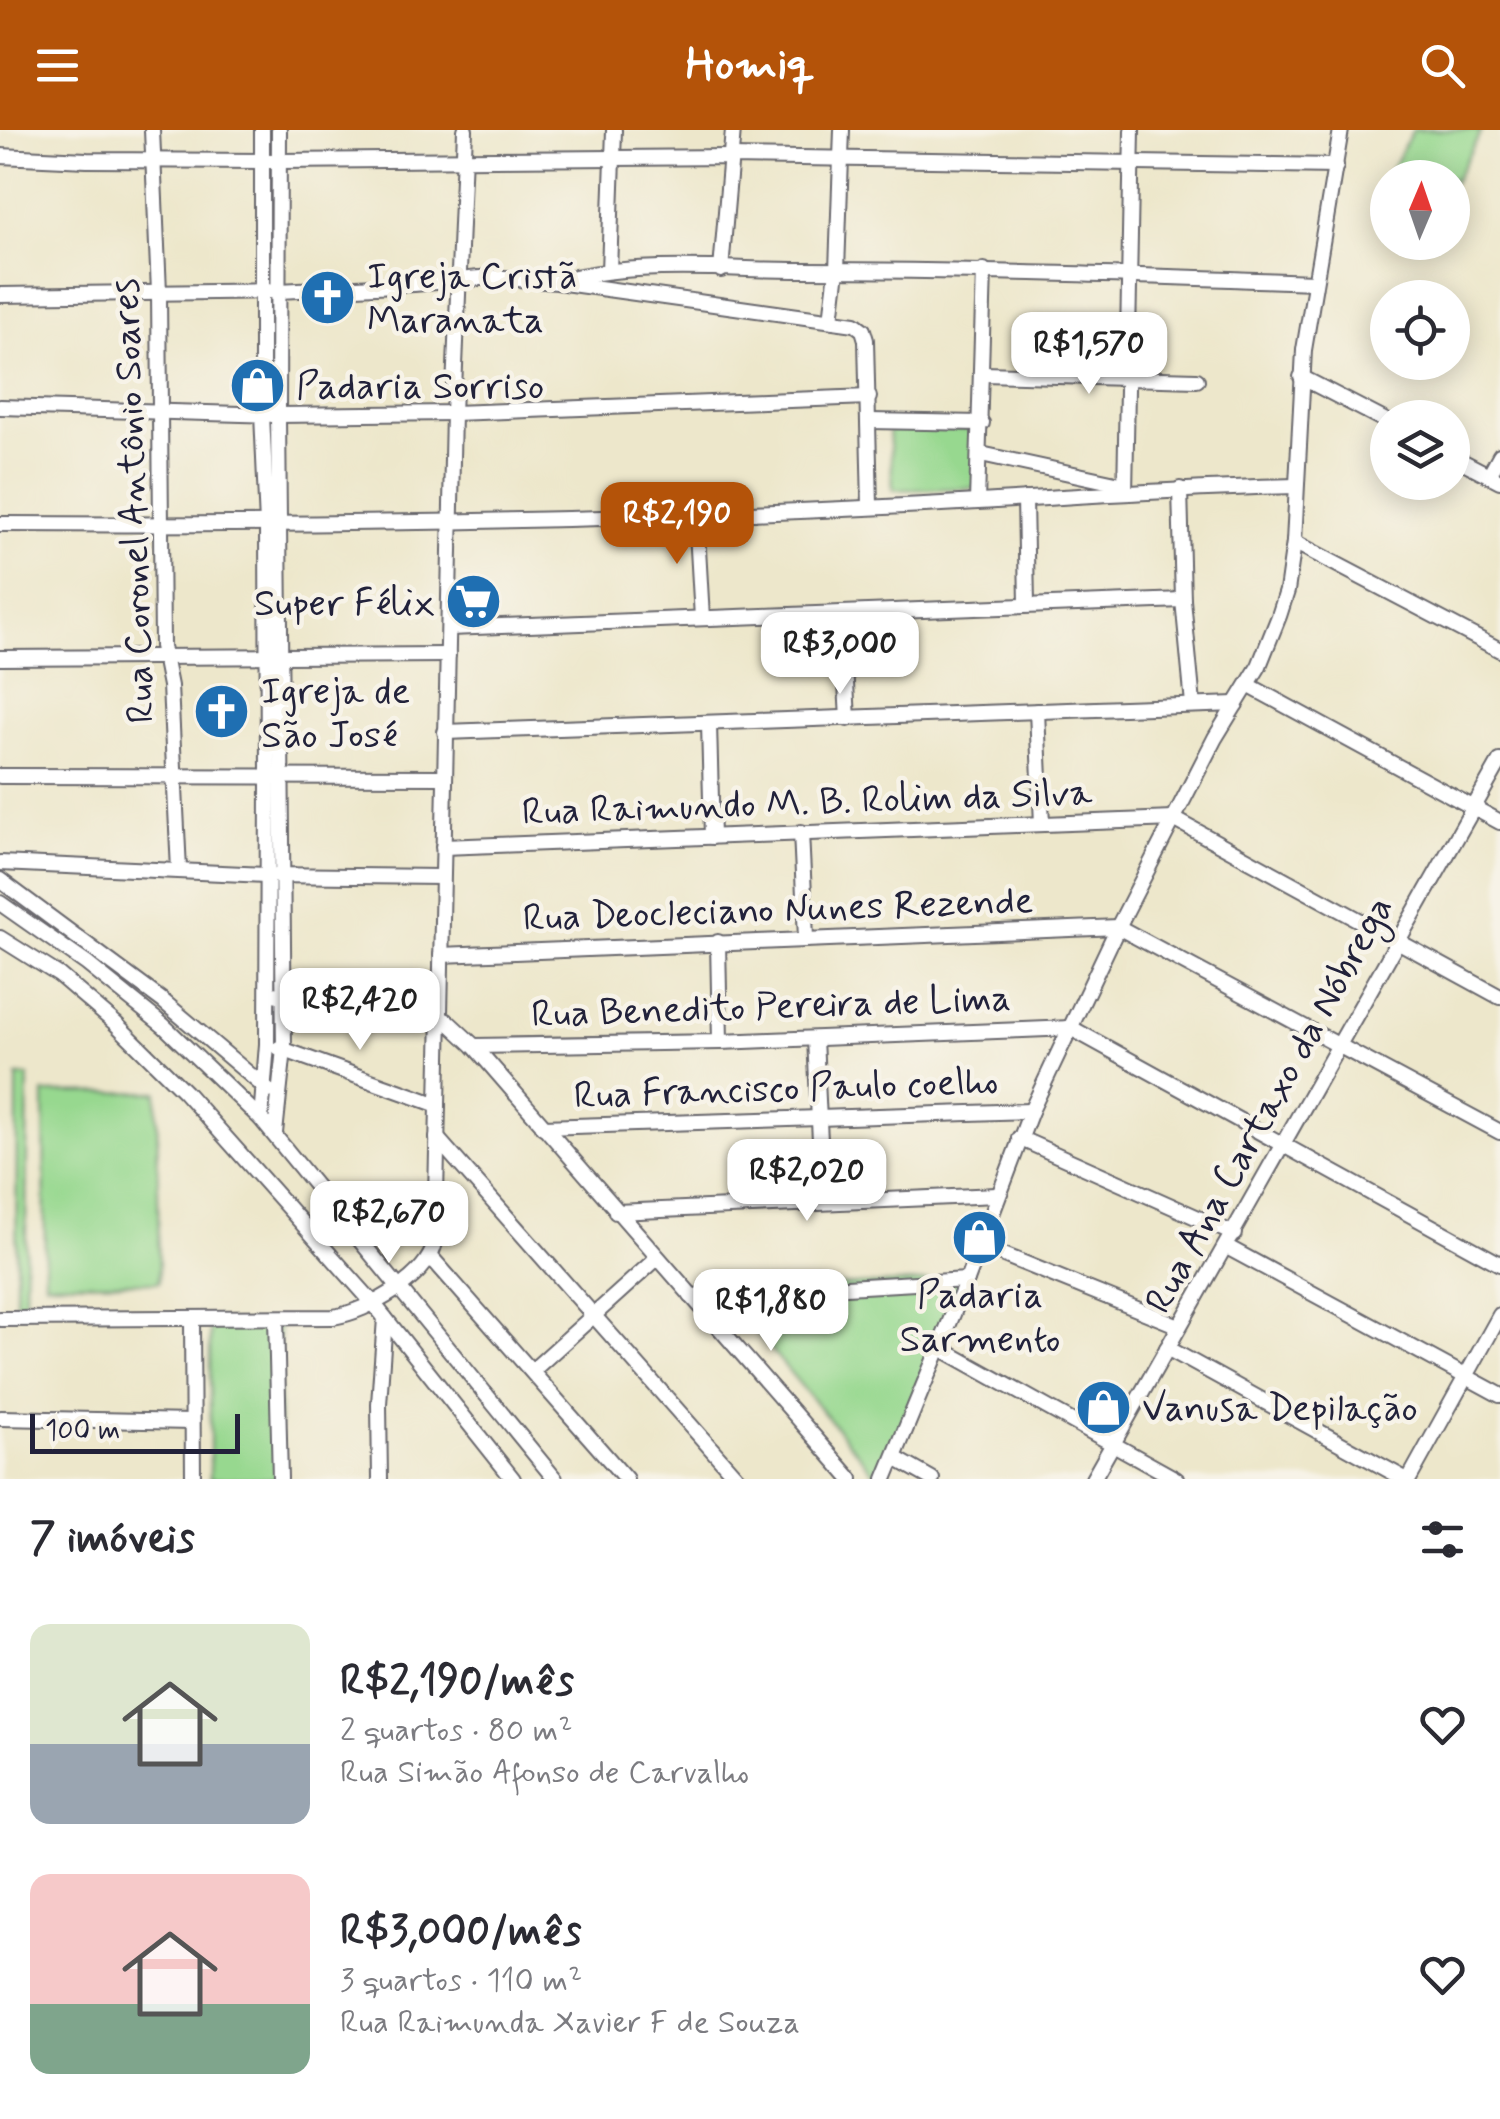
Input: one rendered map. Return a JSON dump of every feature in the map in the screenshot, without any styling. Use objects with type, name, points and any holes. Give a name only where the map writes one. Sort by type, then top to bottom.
[{"type":"street","name":"Rua Coronel Antônio Soares","points":[[152,130],[159,292],[162,646],[166,658],[179,870]]},
{"type":"street","points":[[262,130],[262,414],[274,525]]},
{"type":"street","points":[[274,1133],[267,1044],[283,875],[275,777],[274,657],[280,130]]},
{"type":"street","points":[[0,1319],[333,1316],[374,1304],[430,1257],[435,1242],[444,732],[465,130]]},
{"type":"street","points":[[608,271],[614,130]]},
{"type":"street","points":[[721,270],[733,130]]},
{"type":"street","points":[[831,320],[842,130]]},
{"type":"street","points":[[1125,489],[1132,130]]},
{"type":"street","points":[[885,1479],[1031,1111],[1118,927],[1214,738],[1248,686],[1269,642],[1286,591],[1294,542],[1301,377],[1341,130]]},
{"type":"street","points":[[0,156],[153,161],[732,157],[1336,166]]},
{"type":"street","points":[[556,282],[608,271],[984,270],[1315,282]]},
{"type":"street","points":[[977,502],[984,270]]},
{"type":"street","points":[[0,296],[261,292],[491,276],[855,324],[863,330],[869,397],[870,506]]},
{"type":"street","points":[[983,374],[1197,380]]},
{"type":"street","points":[[1301,377],[1370,413]]},
{"type":"street","points":[[0,407],[278,415],[453,413],[869,397]]},
{"type":"street","points":[[870,422],[982,423]]},
{"type":"street","points":[[980,454],[1125,489]]},
{"type":"street","points":[[1470,465],[1494,478],[1500,455]]},
{"type":"street","points":[[0,524],[451,523],[977,502],[1125,489],[1296,486]]},
{"type":"street","points":[[1180,489],[1183,600],[1193,704]]},
{"type":"street","points":[[1025,499],[1027,604]]},
{"type":"street","points":[[696,514],[702,618]]},
{"type":"street","points":[[1294,542],[1500,650]]},
{"type":"street","points":[[449,628],[1183,600]]},
{"type":"street","points":[[842,613],[848,719]]},
{"type":"street","points":[[0,658],[448,655]]},
{"type":"street","points":[[1248,686],[1500,822]]},
{"type":"street","points":[[444,732],[1236,704]]},
{"type":"street","points":[[1037,712],[1042,824]]},
{"type":"street","points":[[709,724],[712,837]]},
{"type":"street","name":"Rua Ana Cartaxo da Nóbrega","points":[[1092,1479],[1500,760]]},
{"type":"street","points":[[0,776],[444,777]]},
{"type":"street","points":[[261,1119],[284,1049],[274,994],[266,875],[275,777]]},
{"type":"street","points":[[1174,819],[1500,997]]},
{"type":"street","name":"Rua Raimundo M. B. Rolim da Silva","points":[[443,847],[1174,819]]},
{"type":"street","points":[[801,832],[806,938]]},
{"type":"street","points":[[0,863],[266,875],[442,877]]},
{"type":"street","points":[[0,880],[163,1001],[272,1092]]},
{"type":"street","points":[[0,903],[87,964],[164,1026],[261,1119],[555,1479]]},
{"type":"street","points":[[1118,927],[1500,1132]]},
{"type":"street","name":"Rua Deocleciano Nunes Rezende","points":[[441,955],[1118,927]]},
{"type":"street","points":[[0,938],[59,976],[115,1023],[185,1092],[386,1318],[512,1479]]},
{"type":"street","points":[[718,942],[720,1042]]},
{"type":"street","points":[[274,994],[438,1016],[474,1046],[851,1479]]},
{"type":"street","points":[[1071,1028],[1500,1264]]},
{"type":"street","name":"Rua Benedito Pereira de Lima","points":[[474,1046],[720,1042],[1071,1028]]},
{"type":"street","points":[[814,1039],[823,1202]]},
{"type":"street","points":[[267,1044],[438,1105]]},
{"type":"street","name":"Rua Francisco Paulo coelho","points":[[543,1127],[1031,1111]]},
{"type":"street","points":[[437,1138],[738,1479]]},
{"type":"street","points":[[1020,1138],[1230,1240],[1500,1395]]},
{"type":"street","points":[[616,1212],[997,1195]]},
{"type":"street","points":[[979,1245],[1179,1326]]},
{"type":"street","points":[[430,1257],[626,1479]]},
{"type":"street","points":[[532,1371],[656,1259]]},
{"type":"street","points":[[691,1296],[967,1280]]},
{"type":"street","points":[[1167,1348],[1407,1479],[1500,1315]]},
{"type":"street","points":[[192,1318],[193,1479]]},
{"type":"street","points":[[276,1318],[280,1479]]},
{"type":"street","points":[[380,1479],[386,1318]]},
{"type":"street","points":[[940,1348],[1176,1479]]},
{"type":"street","points":[[0,1418],[192,1422]]},
{"type":"street","points":[[895,1458],[932,1479]]},
{"type":"green space","points":[[1413,130],[1482,130],[1466,160],[1396,160]]},
{"type":"green space","points":[[889,428],[981,430],[977,488],[893,490]]},
{"type":"green space","points":[[17,1076],[28,1076],[25,1306],[16,1306]]},
{"type":"green space","points":[[157,1092],[159,1282],[45,1283],[44,1093]]},
{"type":"green space","points":[[965,1280],[879,1479],[722,1291]]},
{"type":"green space","points":[[210,1325],[279,1325],[279,1479],[210,1479]]},
{"type":"place","name":"Igreja Cristã Maranata","points":[[328,297]]},
{"type":"place","name":"Padaria Sorriso","points":[[257,385]]},
{"type":"place","name":"Super Félix","points":[[474,602]]},
{"type":"place","name":"Igreja de São José","points":[[222,712]]},
{"type":"place","name":"Padaria Sarmento","points":[[980,1237]]},
{"type":"place","name":"Vanusa Depilação","points":[[1103,1407]]}]
